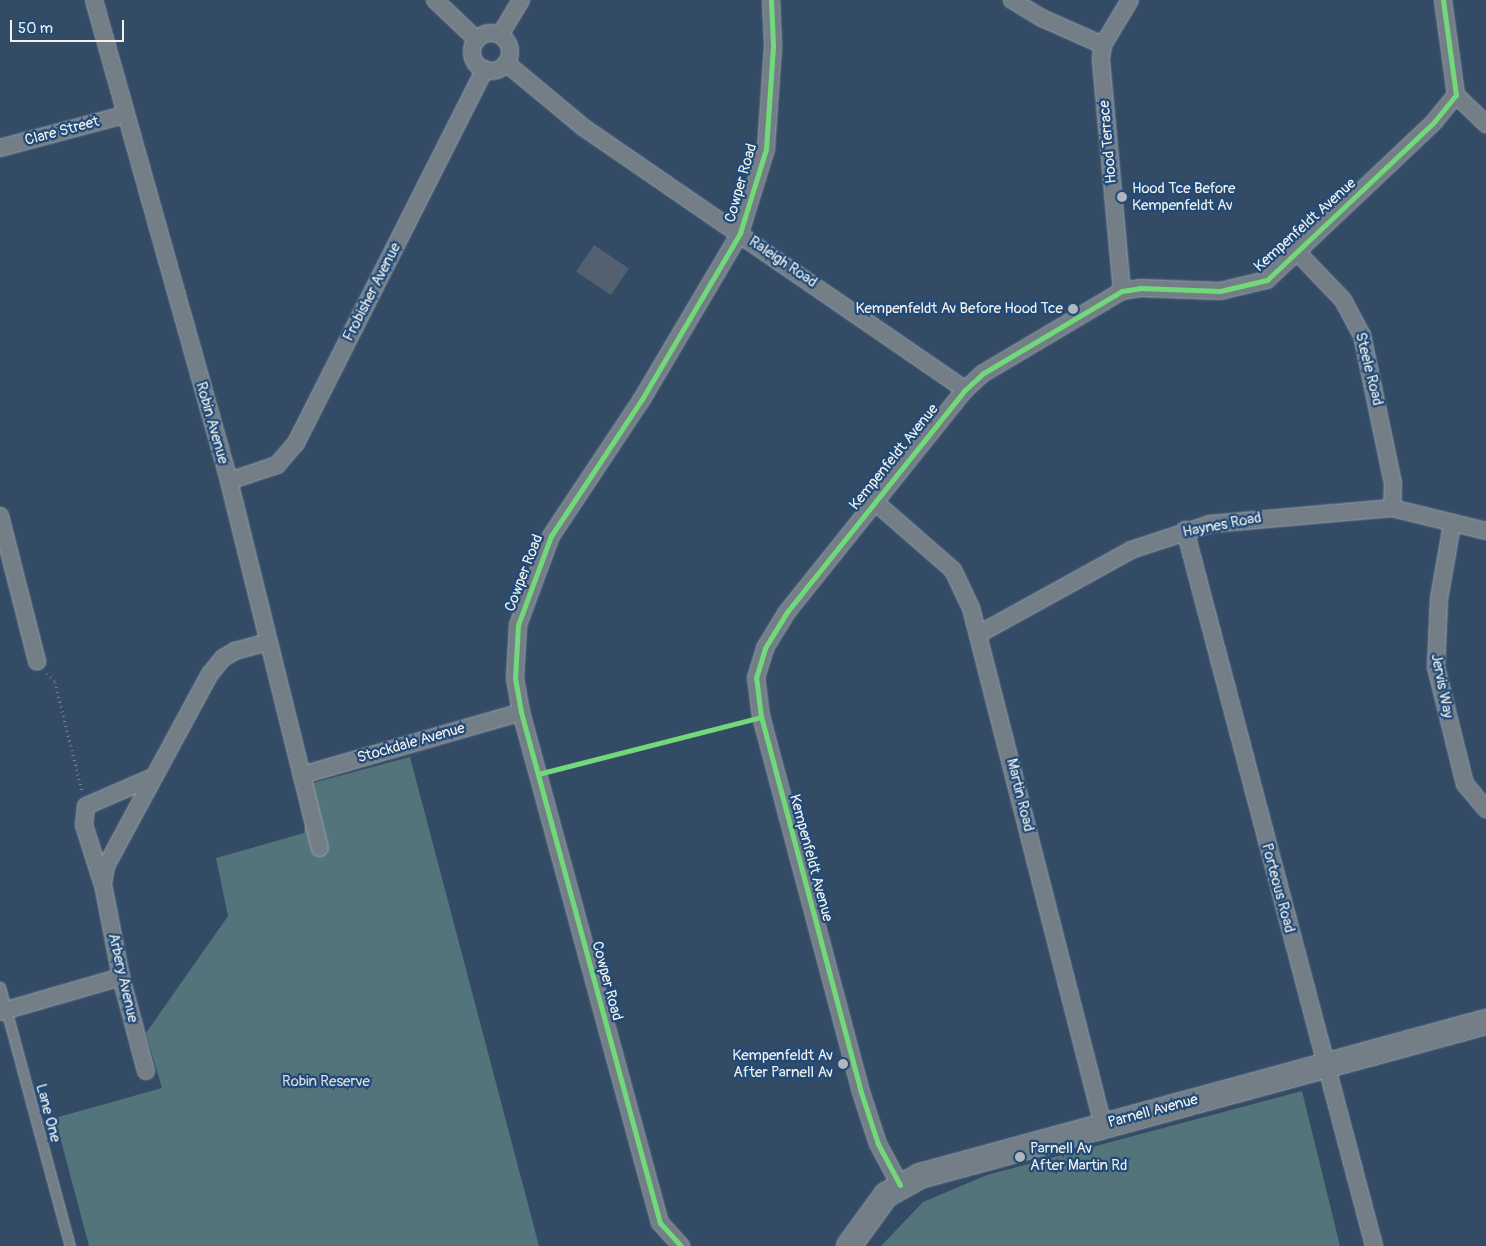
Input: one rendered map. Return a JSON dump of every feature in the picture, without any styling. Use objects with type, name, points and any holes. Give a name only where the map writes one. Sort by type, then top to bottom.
[{"type":"street","name":"Robin Avenue","points":[[94,0],[124,114],[229,481],[320,848]]},
{"type":"street","points":[[435,0],[476,40]]},
{"type":"street","points":[[500,35],[521,0]]},
{"type":"street","name":"Cowper Road","points":[[681,1246],[660,1223],[521,712],[515,680],[518,625],[551,536],[642,399],[740,233],[766,149],[773,46],[771,0]]},
{"type":"street","points":[[1012,0],[1044,19],[1103,45]]},
{"type":"street","name":"Hood Terrace","points":[[1122,292],[1101,68],[1103,45],[1130,0]]},
{"type":"street","points":[[1443,0],[1456,95],[1486,124]]},
{"type":"street","points":[[487,34],[500,35],[510,48],[506,63],[497,70],[485,69],[474,57],[476,40],[487,34]]},
{"type":"street","name":"Raleigh Road","points":[[506,63],[583,127],[740,233],[965,390]]},
{"type":"street","name":"Frobisher Avenue","points":[[229,481],[277,465],[296,443],[485,69]]},
{"type":"street","name":"Kempenfeldt Avenue","points":[[900,1186],[878,1144],[861,1092],[756,694],[759,663],[782,619],[874,502],[965,390],[998,362],[1122,292],[1140,288],[1239,289],[1267,280],[1434,122],[1456,95]]},
{"type":"street","name":"Clare Street","points":[[0,148],[124,114]]},
{"type":"street","name":"Steele Road","points":[[1297,252],[1343,300],[1362,335],[1393,483],[1392,508]]},
{"type":"street","name":"Martin Road","points":[[874,502],[953,570],[979,634],[1104,1125]]},
{"type":"street","name":"Haynes Road","points":[[979,634],[1131,550],[1185,530],[1269,516],[1392,508],[1452,525],[1486,531]]},
{"type":"street","points":[[0,516],[37,661]]},
{"type":"street","name":"Jervis Way","points":[[1452,525],[1439,599],[1436,667],[1465,784],[1486,809]]},
{"type":"street","name":"Porteous Road","points":[[1185,530],[1324,1065],[1374,1246]]},
{"type":"street","name":"Arbery Avenue","points":[[103,884],[113,848],[151,778],[223,658],[268,642]]},
{"type":"street","name":"Stockdale Avenue","points":[[302,775],[521,712]]},
{"type":"street","points":[[86,806],[151,778]]},
{"type":"street","name":"Arbery Avenue","points":[[86,806],[84,826],[103,884],[121,977],[146,1072]]},
{"type":"street","points":[[3,1012],[121,977]]},
{"type":"street","name":"Parnell Avenue","points":[[849,1246],[875,1206],[900,1186],[943,1169],[1486,1022]]},
{"type":"lane","name":"Lane One","points":[[0,987],[3,1012],[70,1246]]},
{"type":"path","points":[[37,661],[55,682],[86,806]]},
{"type":"green space","name":"Robin Reserve","points":[[410,757],[539,1246],[89,1246],[55,1118],[162,1088],[146,1033],[228,916],[216,858],[304,833],[309,784]]},
{"type":"green space","points":[[1302,1091],[1340,1246],[881,1246],[923,1202],[987,1175]]},
{"type":"building","points":[[594,245],[629,268],[611,295],[576,272]]},
{"type":"cycle path","points":[[681,1246],[660,1223],[521,712],[515,679],[518,625],[551,536],[642,399],[740,233],[766,149],[773,45],[771,0]]},
{"type":"cycle path","points":[[900,1185],[878,1144],[861,1092],[761,717],[756,678],[765,648],[787,612],[965,390],[982,374],[1122,291],[1140,288],[1220,291],[1267,280],[1434,122],[1456,95],[1443,0]]},
{"type":"cycle path","points":[[538,774],[761,717]]},
{"type":"place","name":"Hood Tce Before Kempenfeldt Av","points":[[1122,197]]},
{"type":"place","name":"Kempenfeldt Av Before Hood Tce","points":[[1073,309]]},
{"type":"place","name":"Kempenfeldt Av After Parnell Av","points":[[843,1064]]},
{"type":"place","name":"Parnell Av After Martin Rd","points":[[1020,1157]]}]
